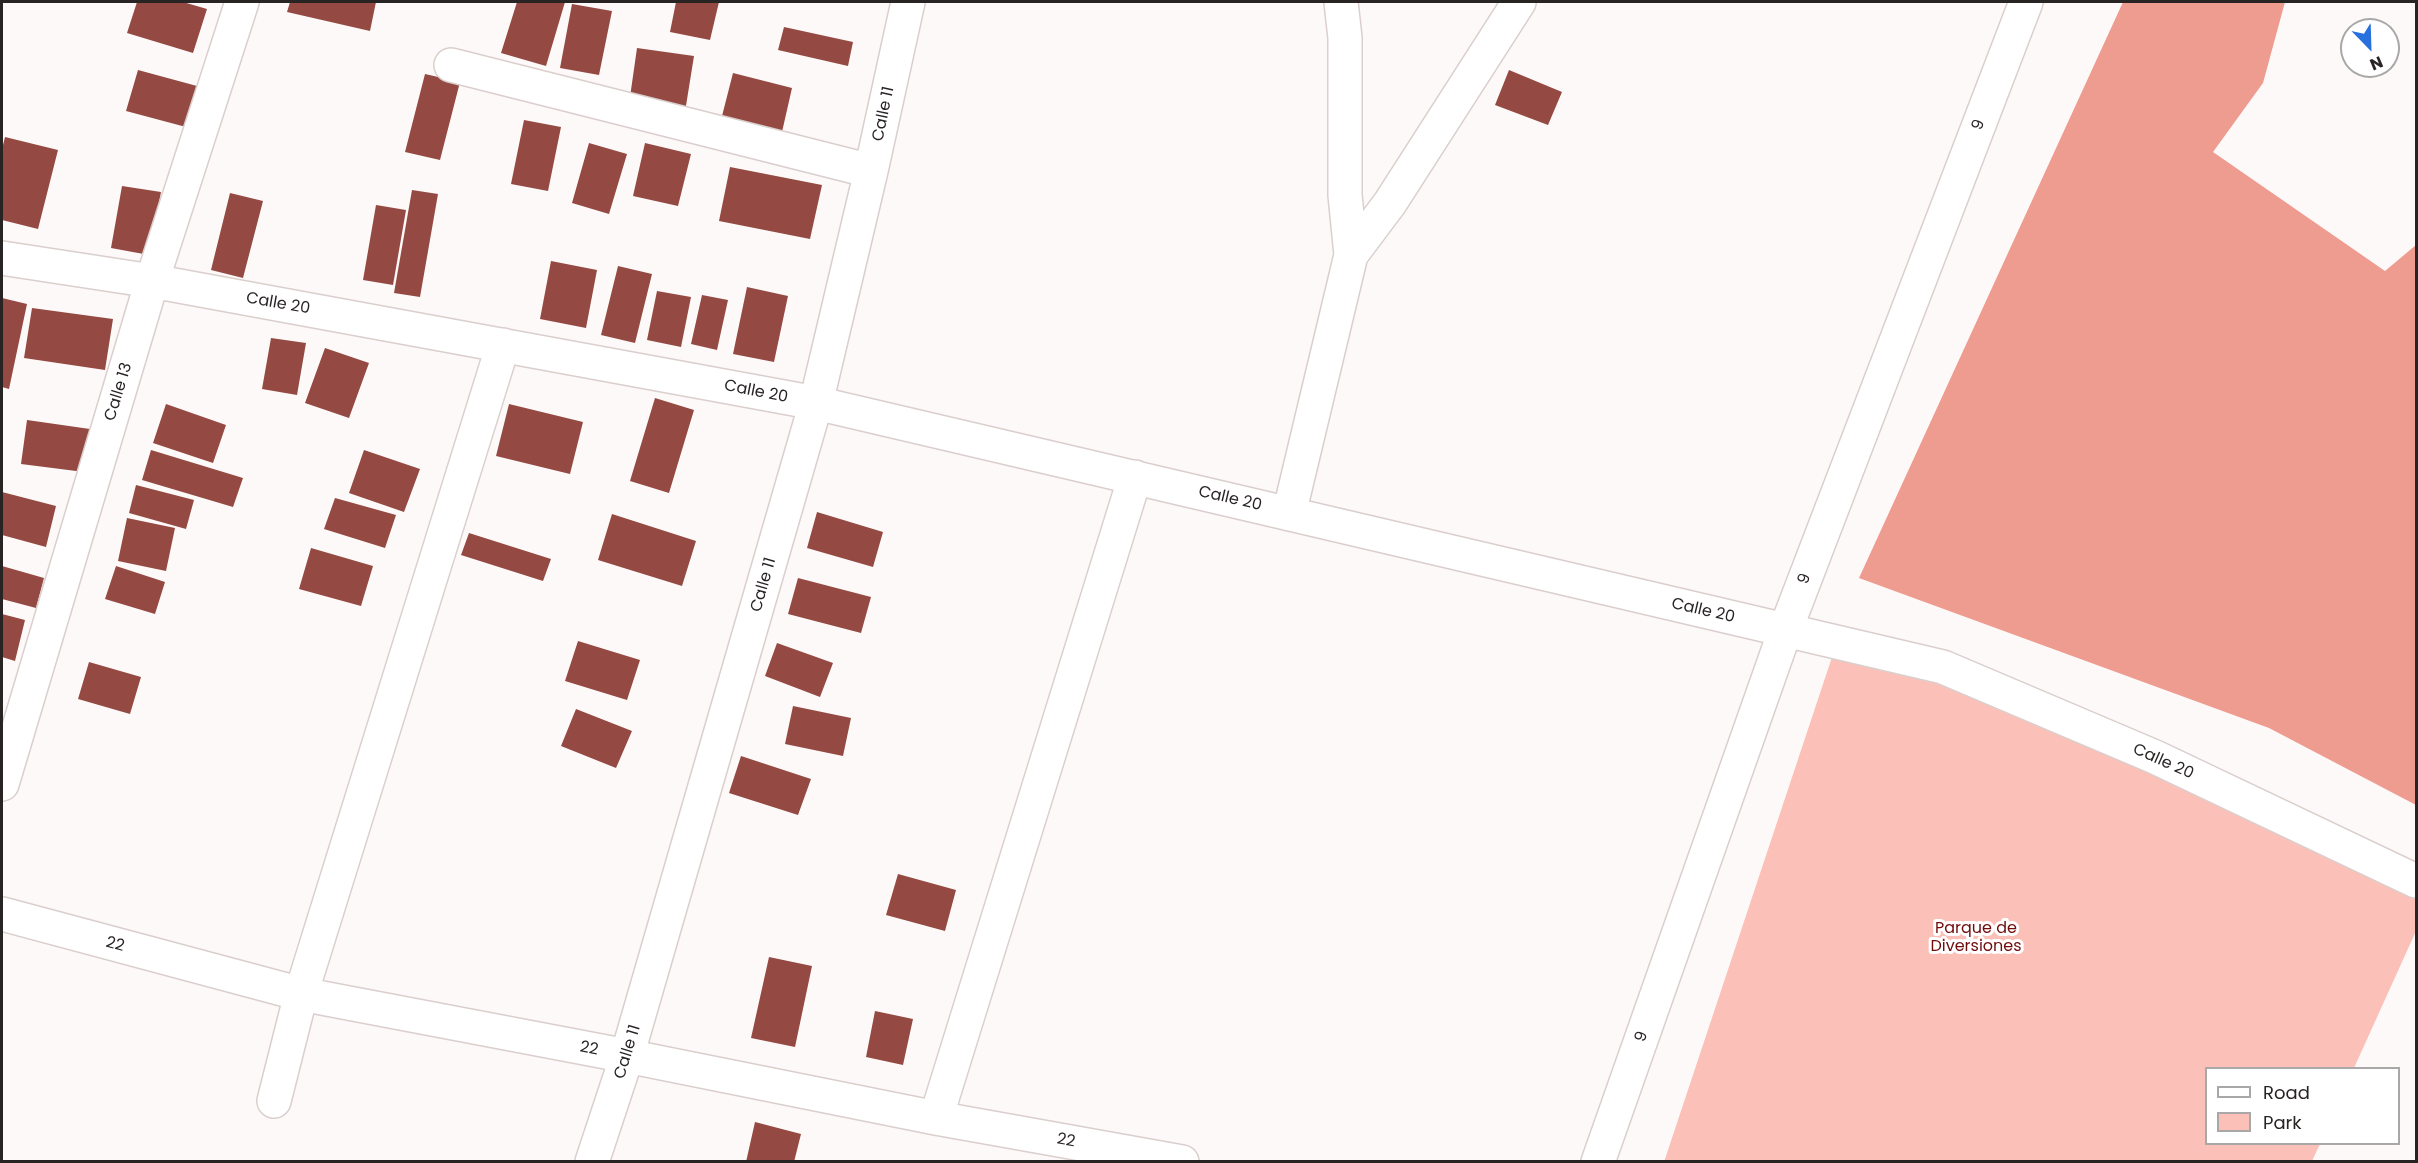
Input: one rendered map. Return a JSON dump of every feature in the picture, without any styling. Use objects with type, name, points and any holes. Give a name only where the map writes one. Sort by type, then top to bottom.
[{"type":"street","name":"Calle 13","points":[[2,784],[152,281],[242,2]]},
{"type":"street","name":"Calle 11","points":[[592,1161],[627,1056],[816,403],[872,171],[908,2]]},
{"type":"street","points":[[1289,514],[1351,255],[1345,195],[1345,38],[1341,2]]},
{"type":"street","points":[[1351,255],[1390,203],[1519,2]]},
{"type":"street","name":"9","points":[[1598,1161],[1785,631],[2026,2]]},
{"type":"street","points":[[451,65],[872,171]]},
{"type":"street","name":"Calle 20","points":[[2,258],[152,281],[816,403],[1943,668],[2155,757],[2416,881]]},
{"type":"street","points":[[274,1101],[301,994],[503,345]]},
{"type":"street","points":[[936,1118],[1135,477]]},
{"type":"street","name":"22","points":[[2,914],[301,994],[936,1118],[1182,1161]]},
{"type":"green space","name":"Parque de Diversiones","points":[[1842,627],[2416,896],[2416,931],[2354,1067],[2205,1067],[2205,1145],[2320,1145],[2312,1161],[1664,1162]]},
{"type":"shaded area","points":[[2123,2],[2285,2],[2263,83],[2213,152],[2385,271],[2416,245],[2416,805],[2269,728],[1859,578]]},
{"type":"building","points":[[137,2],[183,2],[207,9],[193,53],[127,33]]},
{"type":"building","points":[[290,2],[376,2],[370,31],[287,12]]},
{"type":"building","points":[[517,2],[565,2],[546,66],[501,53]]},
{"type":"building","points":[[676,2],[719,2],[710,40],[670,32]]},
{"type":"building","points":[[572,4],[612,11],[599,75],[560,68]]},
{"type":"building","points":[[784,27],[853,42],[848,66],[778,50]]},
{"type":"building","points":[[637,48],[694,56],[685,112],[629,104]]},
{"type":"building","points":[[138,70],[197,86],[186,127],[126,111]]},
{"type":"building","points":[[1509,70],[1562,92],[1548,125],[1495,105]]},
{"type":"building","points":[[733,73],[792,88],[782,132],[722,116]]},
{"type":"building","points":[[425,74],[460,82],[440,160],[405,152]]},
{"type":"building","points":[[524,120],[561,127],[548,191],[511,184]]},
{"type":"building","points":[[5,137],[58,150],[38,229],[2,220],[2,149]]},
{"type":"building","points":[[589,143],[627,154],[609,214],[572,203]]},
{"type":"building","points":[[645,143],[691,154],[678,206],[633,196]]},
{"type":"building","points":[[730,167],[822,185],[810,239],[719,221]]},
{"type":"building","points":[[122,186],[161,192],[149,255],[111,248]]},
{"type":"building","points":[[412,190],[438,194],[420,297],[394,293]]},
{"type":"building","points":[[230,193],[263,201],[243,278],[211,270]]},
{"type":"building","points":[[376,205],[406,210],[393,285],[363,280]]},
{"type":"building","points":[[551,261],[597,270],[586,328],[540,319]]},
{"type":"building","points":[[618,266],[652,274],[635,343],[601,335]]},
{"type":"building","points":[[747,287],[788,296],[774,362],[733,354]]},
{"type":"building","points":[[657,291],[691,297],[681,347],[647,340]]},
{"type":"building","points":[[702,295],[728,300],[717,350],[691,344]]},
{"type":"building","points":[[2,298],[27,304],[9,389],[2,387]]},
{"type":"building","points":[[32,308],[113,319],[105,370],[24,358]]},
{"type":"building","points":[[271,338],[306,343],[297,395],[262,389]]},
{"type":"building","points":[[325,348],[369,363],[349,418],[305,403]]},
{"type":"building","points":[[655,398],[694,410],[669,493],[630,481]]},
{"type":"building","points":[[166,404],[226,425],[213,463],[153,443]]},
{"type":"building","points":[[509,404],[583,422],[570,474],[496,456]]},
{"type":"building","points":[[27,420],[90,429],[84,472],[21,464]]},
{"type":"building","points":[[151,450],[243,478],[233,507],[142,480]]},
{"type":"building","points":[[364,450],[420,469],[404,512],[349,493]]},
{"type":"building","points":[[136,485],[194,500],[186,529],[129,513]]},
{"type":"building","points":[[2,492],[56,506],[46,547],[2,535]]},
{"type":"building","points":[[335,498],[396,515],[385,548],[324,529]]},
{"type":"building","points":[[817,512],[883,532],[873,567],[807,548]]},
{"type":"building","points":[[612,514],[696,541],[682,586],[598,560]]},
{"type":"building","points":[[127,518],[175,528],[166,571],[118,561]]},
{"type":"building","points":[[469,533],[551,559],[543,581],[461,555]]},
{"type":"building","points":[[311,548],[373,566],[361,606],[299,589]]},
{"type":"building","points":[[2,566],[44,578],[36,608],[2,599]]},
{"type":"building","points":[[116,566],[165,582],[155,614],[105,599]]},
{"type":"building","points":[[798,578],[871,597],[861,633],[788,614]]},
{"type":"building","points":[[2,614],[25,620],[15,661],[2,657]]},
{"type":"building","points":[[578,641],[640,660],[627,700],[565,681]]},
{"type":"building","points":[[777,643],[833,663],[820,697],[765,676]]},
{"type":"building","points":[[89,662],[141,677],[130,714],[78,699]]},
{"type":"building","points":[[793,706],[851,718],[843,756],[785,744]]},
{"type":"building","points":[[576,709],[632,731],[616,768],[561,746]]},
{"type":"building","points":[[741,756],[811,779],[798,815],[729,793]]},
{"type":"building","points":[[898,874],[956,890],[945,931],[886,915]]},
{"type":"building","points":[[769,957],[812,966],[795,1047],[751,1038]]},
{"type":"building","points":[[875,1011],[913,1019],[903,1065],[866,1057]]},
{"type":"building","points":[[755,1122],[801,1134],[794,1162],[746,1162]]}]
